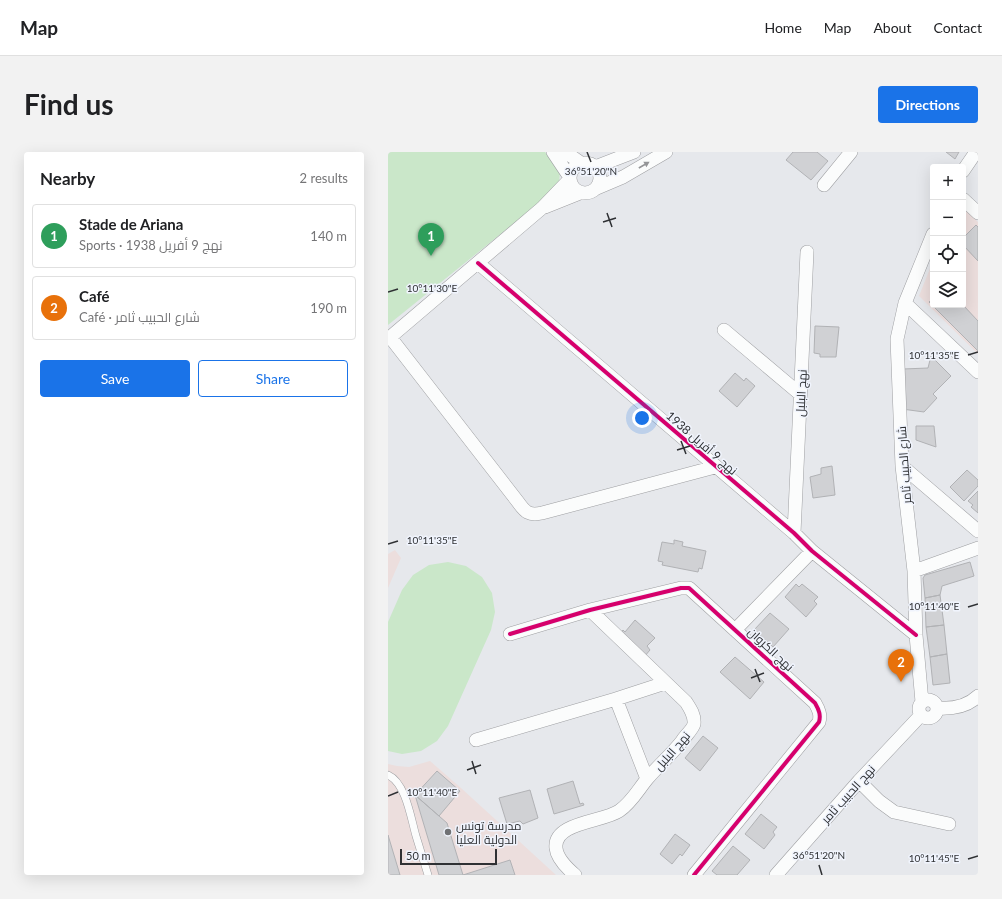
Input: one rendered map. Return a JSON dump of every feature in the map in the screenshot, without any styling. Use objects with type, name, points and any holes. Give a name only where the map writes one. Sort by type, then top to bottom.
[{"type":"street","points":[[553,152],[569,178],[572,187],[580,193]]},
{"type":"street","points":[[565,152],[581,163]]},
{"type":"street","points":[[595,167],[634,152]]},
{"type":"street","points":[[542,208],[580,193],[591,192],[623,177],[666,152]]},
{"type":"street","points":[[824,185],[851,152]]},
{"type":"street","points":[[966,167],[976,152]]},
{"type":"street","points":[[389,338],[542,208],[569,178],[575,166],[581,163],[589,163],[595,167],[600,177],[597,188]]},
{"type":"street","points":[[964,200],[978,213]]},
{"type":"street","name":"شارع الحبيب ثامر","points":[[922,702],[916,635],[914,571],[902,466],[898,338],[905,303],[932,236]]},
{"type":"street","name":"نهج البلبل","points":[[794,534],[807,252]]},
{"type":"street","name":"نهج 9 أفريل 1938","points":[[478,263],[812,551],[916,635]]},
{"type":"street","points":[[905,303],[978,372]]},
{"type":"street","points":[[724,330],[800,394]]},
{"type":"street","name":"نهج 9 أفريل 1938","points":[[389,338],[524,510],[528,513],[535,515],[715,467]]},
{"type":"street","points":[[902,466],[978,531]]},
{"type":"street","points":[[914,571],[978,548]]},
{"type":"street","points":[[736,630],[812,551]]},
{"type":"street","name":"نهج الكروان","points":[[510,634],[590,610],[681,588],[689,588],[815,703],[819,710],[819,722],[694,875]]},
{"type":"street","name":"نهج البلبل","points":[[575,875],[561,860],[556,852],[555,843],[558,837],[570,828],[617,812],[626,806],[647,779],[677,747],[694,725],[694,717],[686,702],[590,610]]},
{"type":"street","points":[[476,740],[666,683]]},
{"type":"street","points":[[938,708],[961,706],[978,696]]},
{"type":"street","points":[[616,699],[647,779]]},
{"type":"street","points":[[927,699],[935,702],[938,708],[933,717],[926,718],[921,715],[918,709],[919,705],[927,699]]},
{"type":"street","name":"نهج الحبيب ثامر","points":[[776,875],[859,781],[921,715]]},
{"type":"street","points":[[859,781],[879,801],[894,812],[949,824]]},
{"type":"lane","points":[[388,775],[391,776],[401,788],[408,804],[428,875]]},
{"type":"shaded area","points":[[966,210],[978,222],[978,354],[931,308],[966,308]]},
{"type":"shaded area","points":[[930,268],[930,307],[919,296]]},
{"type":"shaded area","points":[[395,550],[401,558],[388,588],[388,554]]},
{"type":"shaded area","name":"مدرسة تونس الدولية العليا","points":[[430,761],[556,875],[388,875],[388,764],[409,767]]},
{"type":"green space","points":[[388,152],[545,152],[560,169],[559,187],[388,325]]},
{"type":"green space","points":[[448,562],[466,566],[482,577],[492,593],[495,612],[491,630],[448,726],[437,741],[421,751],[402,754],[388,751],[388,622],[402,590],[413,575],[429,565]]},
{"type":"building","points":[[793,152],[817,152],[828,161],[811,180],[786,160]]},
{"type":"building","points":[[946,152],[959,152],[955,159]]},
{"type":"building","points":[[976,225],[978,227],[978,261],[966,248],[966,235]]},
{"type":"building","points":[[935,308],[966,308],[978,321],[978,351]]},
{"type":"building","points":[[815,326],[839,327],[836,357],[820,357],[820,354],[814,353]]},
{"type":"building","points":[[931,356],[951,376],[933,394],[937,398],[924,412],[902,409],[903,369],[928,368]]},
{"type":"building","points":[[735,373],[744,381],[746,378],[755,386],[737,407],[719,391]]},
{"type":"building","points":[[916,426],[934,426],[936,447],[916,440]]},
{"type":"building","points":[[832,466],[835,495],[813,498],[810,477],[821,474],[821,468]]},
{"type":"building","points":[[967,470],[978,480],[978,486],[964,501],[950,487]]},
{"type":"building","points":[[978,491],[978,513],[971,507],[973,505],[968,501]]},
{"type":"building","points":[[674,540],[683,542],[682,546],[706,551],[702,569],[699,568],[698,572],[662,565],[663,562],[658,561],[662,542],[674,544]]},
{"type":"building","points":[[970,562],[974,576],[942,586],[940,595],[925,598],[923,578],[925,575]]},
{"type":"building","points":[[796,584],[799,587],[802,584],[818,597],[814,601],[817,604],[806,617],[785,597]]},
{"type":"building","points":[[940,595],[944,625],[926,627],[925,598]]},
{"type":"building","points":[[770,613],[789,629],[773,647],[754,630]]},
{"type":"building","points":[[635,620],[655,638],[647,646],[650,650],[644,657],[619,635],[623,630],[625,632]]},
{"type":"building","points":[[944,625],[947,654],[930,657],[926,627]]},
{"type":"building","points":[[947,654],[950,683],[933,685],[930,657]]},
{"type":"building","points":[[735,657],[764,682],[750,699],[720,672]]},
{"type":"building","points":[[703,736],[718,748],[700,771],[685,758]]},
{"type":"building","points":[[437,771],[460,791],[439,816],[415,795]]},
{"type":"building","points":[[573,781],[580,804],[583,803],[584,805],[554,814],[547,789]]},
{"type":"building","points":[[530,790],[538,818],[523,824],[520,821],[507,824],[499,798]]},
{"type":"building","points":[[415,795],[447,823],[463,875],[439,875]]},
{"type":"building","points":[[761,814],[777,827],[773,832],[775,835],[764,849],[745,834]]},
{"type":"building","points":[[675,834],[690,845],[682,856],[680,854],[672,864],[660,854]]},
{"type":"building","points":[[388,835],[400,875],[388,875]]},
{"type":"building","points":[[733,846],[750,860],[737,875],[717,875],[712,871]]},
{"type":"building","points":[[510,860],[515,875],[463,875]]},
{"type":"cycle path","points":[[478,263],[794,533],[812,551],[916,635]]},
{"type":"cycle path","points":[[510,634],[590,610],[681,588],[689,588],[815,703],[819,712],[819,722],[694,875]]},
{"type":"place","name":"Stade de Ariana","points":[[431,256]]},
{"type":"place","name":"Café","points":[[901,682]]},
{"type":"place","name":"مدرسة تونس الدولية العليا","points":[[448,832]]}]
